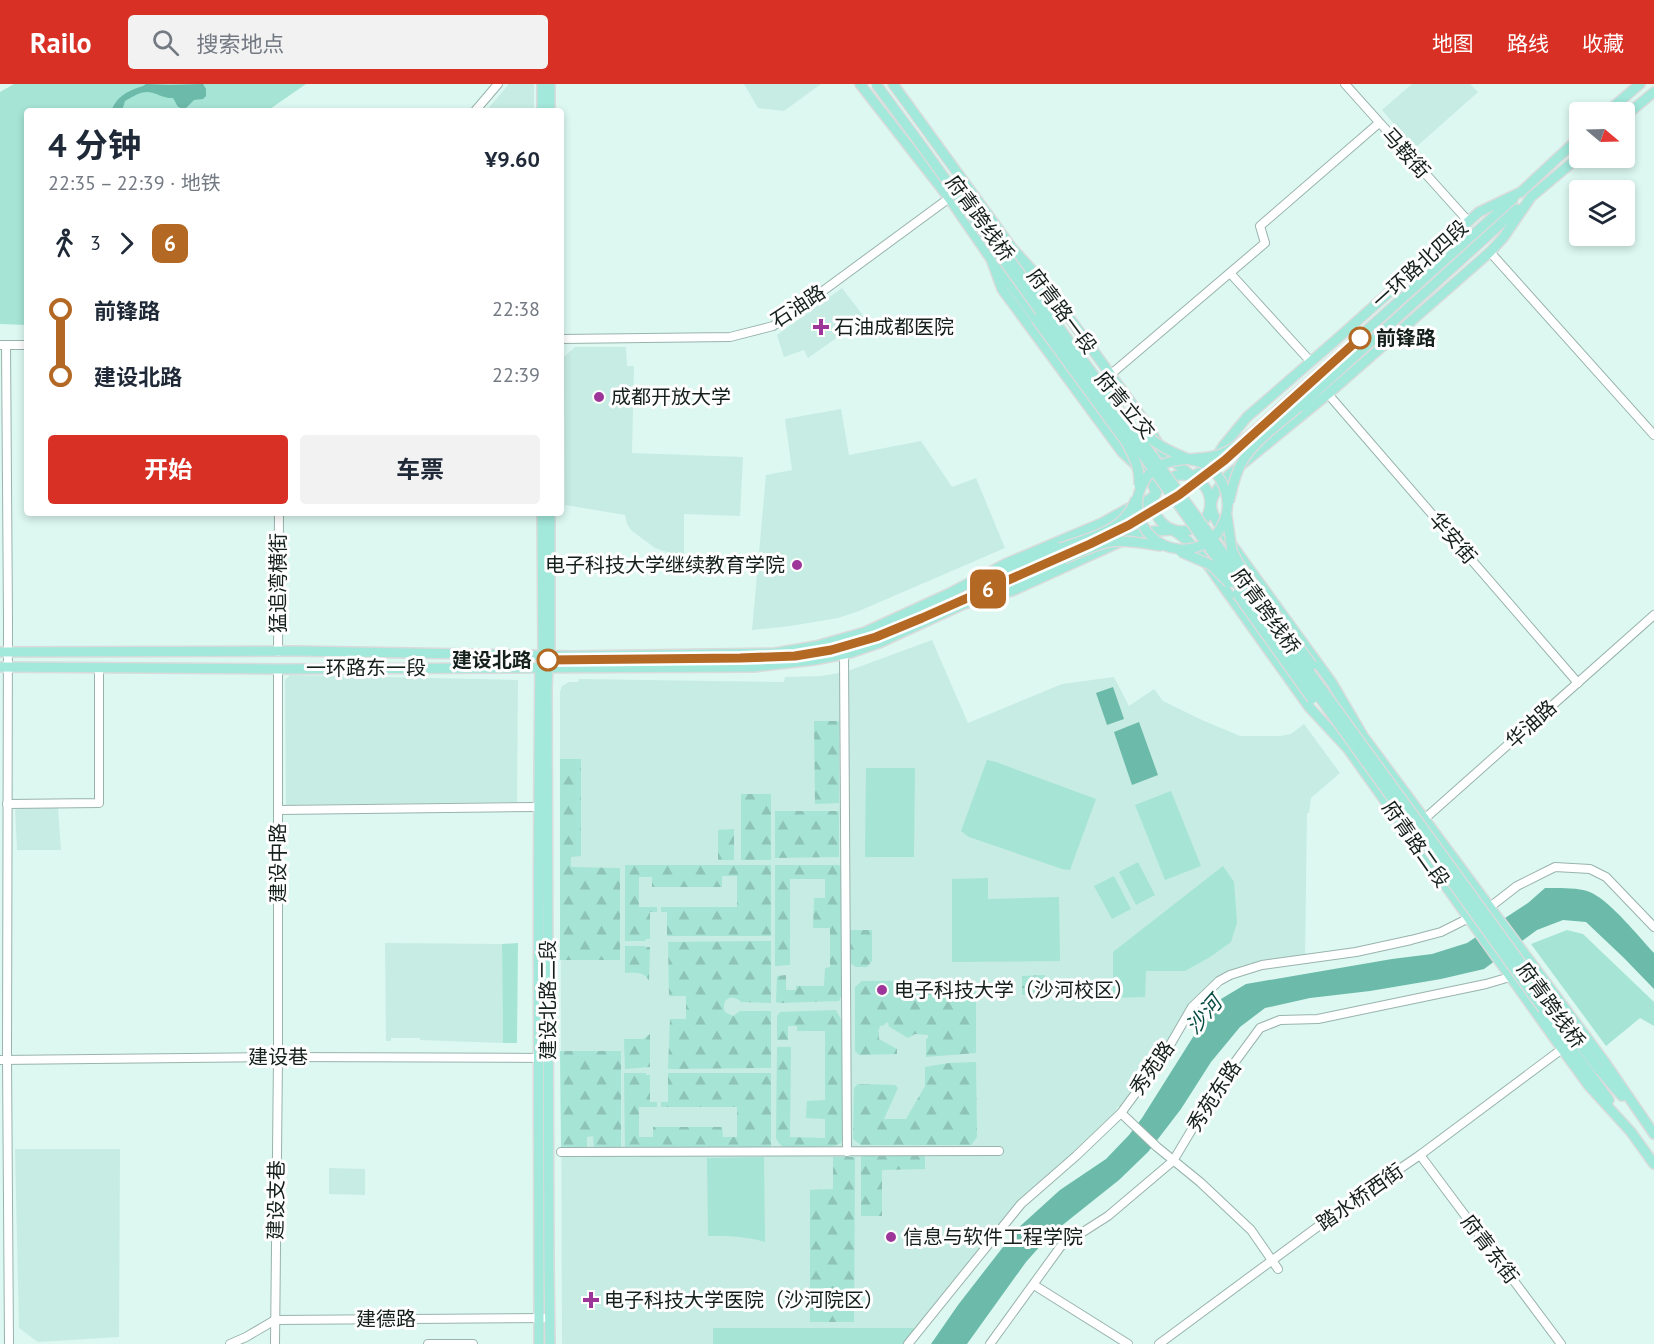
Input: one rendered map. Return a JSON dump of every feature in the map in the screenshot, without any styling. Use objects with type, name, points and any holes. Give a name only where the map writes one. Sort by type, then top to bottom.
[{"type":"main road","points":[[542,84],[542,108]]},
{"type":"main road","points":[[550,84],[550,108]]},
{"type":"main road","name":"府青路一段","points":[[860,84],[950,198],[991,259],[1036,319]]},
{"type":"main road","name":"府青跨线桥","points":[[876,84],[1197,531],[1593,1070],[1654,1135]]},
{"type":"main road","name":"府青跨线桥","points":[[882,84],[1593,1070],[1631,1132]]},
{"type":"main road","name":"府青路一段","points":[[893,84],[1012,248],[1044,283],[1148,426],[1163,453],[1192,476]]},
{"type":"main road","points":[[1619,102],[1640,84]]},
{"type":"main road","points":[[1635,108],[1654,92]]},
{"type":"main road","name":"一环路北四段","points":[[1192,476],[1203,471],[1214,461],[1247,417],[1468,221],[1479,212],[1521,192],[1569,147]]},
{"type":"main road","name":"一环路北四段","points":[[1211,505],[1215,491],[1229,475],[1328,394],[1490,252],[1503,238],[1531,197],[1569,165]]},
{"type":"main road","name":"府青立交","points":[[950,593],[1102,533],[1129,514],[1144,481],[1152,470],[1176,459],[1212,456],[1227,451],[1243,440],[1521,192]]},
{"type":"main road","name":"府青立交","points":[[1036,319],[1126,442],[1137,462],[1140,475],[1137,506],[1145,531],[1166,547],[1179,550],[1192,549],[1215,536],[1222,526],[1241,464],[1251,449],[1531,197]]},
{"type":"main road","name":"府青立交","points":[[1012,248],[1022,268],[1144,433],[1158,444],[1204,464],[1215,473],[1228,499],[1227,513],[1232,551],[1239,564],[1364,736]]},
{"type":"main road","name":"府青路一段","points":[[991,259],[1002,290],[1122,452],[1151,479],[1155,494]]},
{"type":"main road","points":[[1174,476],[1192,476],[1200,481],[1210,496],[1209,513],[1198,527],[1182,532],[1173,530],[1159,520],[1155,512],[1155,494],[1166,480],[1174,476]]},
{"type":"main road","name":"一环路东一段","points":[[4,652],[278,652],[591,656],[775,653],[806,648],[865,632],[950,593],[1005,564],[1102,523],[1127,509],[1144,503],[1155,494]]},
{"type":"main road","name":"府青路二段","points":[[1211,505],[1215,519],[1227,538],[1332,683],[1364,736],[1604,1061],[1654,1135]]},
{"type":"main road","points":[[542,516],[546,655]]},
{"type":"main road","points":[[546,655],[550,516]]},
{"type":"main road","name":"一环路东一段","points":[[4,667],[278,669],[754,667],[814,660],[879,643],[964,604],[1012,591],[1142,532],[1173,530]]},
{"type":"main road","name":"府青路二段","points":[[1173,530],[1200,554],[1309,707],[1348,748],[1589,1086],[1631,1132],[1654,1164]]},
{"type":"main road","points":[[964,604],[1064,559],[1111,542],[1166,547],[1189,554],[1211,565],[1227,579],[1348,748]]},
{"type":"main road","name":"建设北路二段","points":[[544,1058],[538,807],[546,655]]},
{"type":"main road","points":[[591,656],[591,668]]},
{"type":"main road","name":"建设北路二段","points":[[539,1344],[544,1318],[544,668]]},
{"type":"main road","name":"建设北路二段","points":[[544,1318],[550,1344]]},
{"type":"street","points":[[478,108],[498,84]]},
{"type":"street","name":"马鞍街","points":[[1345,84],[1468,221]]},
{"type":"street","points":[[1110,375],[1265,243],[1260,226],[1379,123]]},
{"type":"street","name":"石油路","points":[[564,339],[717,338],[773,326],[967,185]]},
{"type":"street","points":[[1490,252],[1654,435]]},
{"type":"street","points":[[1230,273],[1311,362]]},
{"type":"street","points":[[9,1344],[4,1059],[7,804],[4,652],[8,608],[3,345],[24,345]]},
{"type":"street","name":"华安街","points":[[1328,394],[1578,683]]},
{"type":"street","name":"猛追湾横街","points":[[278,652],[279,516]]},
{"type":"street","name":"华油路","points":[[1408,833],[1654,615]]},
{"type":"street","points":[[844,654],[846,1152]]},
{"type":"street","points":[[7,804],[99,802],[99,668]]},
{"type":"street","name":"建设中路","points":[[278,669],[278,1057]]},
{"type":"street","points":[[278,810],[538,807]]},
{"type":"street","points":[[1490,907],[1517,886],[1555,867],[1590,869],[1606,877],[1654,927]]},
{"type":"street","name":"秀苑路","points":[[908,1344],[1021,1203],[1076,1156],[1121,1113],[1166,1052],[1192,1007],[1219,981],[1262,965],[1356,952],[1411,940],[1441,932],[1469,918]]},
{"type":"street","name":"秀苑东路","points":[[990,1344],[1061,1246],[1108,1216],[1173,1161],[1221,1081],[1260,1028],[1281,1020],[1318,1019],[1486,984],[1510,976]]},
{"type":"street","name":"踏水桥西街","points":[[1159,1344],[1562,1049]]},
{"type":"street","name":"建设支巷","points":[[275,1344],[278,1057]]},
{"type":"street","name":"建设巷","points":[[4,1059],[544,1058]]},
{"type":"street","points":[[1121,1113],[1251,1230],[1278,1269]]},
{"type":"street","points":[[561,1152],[999,1151]]},
{"type":"street","name":"府青东街","points":[[1420,1155],[1561,1344]]},
{"type":"street","points":[[1034,1285],[1128,1344]]},
{"type":"street","name":"建德路","points":[[230,1344],[275,1320],[544,1318]]},
{"type":"street","points":[[428,1344],[473,1344]]},
{"type":"shaded area","points":[[146,84],[203,84],[206,96],[182,108],[178,107],[173,98],[145,92],[125,101],[123,108],[113,108],[124,94]]},
{"type":"shaded area","points":[[509,84],[534,84],[534,108],[489,108]]},
{"type":"shaded area","points":[[744,84],[821,84],[784,111],[758,108]]},
{"type":"shaded area","points":[[1412,84],[1470,84],[1478,92],[1415,148],[1382,110]]},
{"type":"shaded area","name":"石油成都医院","points":[[842,288],[865,318],[808,358],[804,350],[784,357],[777,335]]},
{"type":"shaded area","points":[[575,347],[626,347],[627,366],[634,366],[632,453],[743,457],[740,516],[684,514],[684,558],[655,548],[631,530],[625,515],[565,505],[564,357]]},
{"type":"shaded area","points":[[841,409],[849,455],[921,441],[952,487],[976,478],[1005,548],[838,618],[752,630],[766,475],[792,470],[785,419]]},
{"type":"shaded area","name":"电子科技大学（沙河校区）","points":[[932,640],[968,723],[1062,684],[1114,677],[1129,706],[1154,689],[1163,701],[1240,736],[1291,734],[1304,724],[1340,773],[1311,798],[1309,813],[1307,813],[1305,956],[1257,963],[1231,972],[1212,982],[1195,999],[1167,1044],[1122,1106],[1117,1107],[1115,1116],[1019,1202],[916,1328],[713,1328],[713,1344],[562,1344],[560,692],[562,686],[569,682],[578,682],[579,679],[784,682],[785,677],[821,676],[845,672]]},
{"type":"shaded area","points":[[290,675],[518,680],[517,802],[286,805],[285,680]]},
{"type":"shaded area","points":[[1113,687],[1124,719],[1107,725],[1096,693]]},
{"type":"shaded area","points":[[1139,722],[1158,775],[1132,785],[1114,732]]},
{"type":"shaded area","points":[[15,807],[58,808],[61,850],[17,850]]},
{"type":"shaded area","points":[[1545,888],[1587,891],[1600,898],[1616,912],[1654,953],[1654,989],[1586,922],[1563,920],[1537,930],[1484,969],[1441,979],[1310,998],[1265,1008],[1240,1027],[1211,1062],[1181,1109],[1148,1152],[1119,1180],[1050,1235],[1026,1262],[967,1344],[931,1344],[1017,1229],[1060,1190],[1106,1159],[1129,1135],[1193,1037],[1221,999],[1246,984],[1432,954],[1467,943],[1528,903]]},
{"type":"shaded area","points":[[385,943],[502,944],[503,1043],[420,1040],[420,1038],[391,1038],[391,1041],[386,1041]]},
{"type":"shaded area","points":[[15,1149],[120,1149],[119,1337],[38,1342],[19,1328]]},
{"type":"shaded area","points":[[329,1168],[365,1169],[365,1195],[329,1194]]},
{"type":"green space","points":[[14,84],[306,84],[271,108],[24,108],[24,325],[0,324],[0,92]]},
{"type":"green space","points":[[814,721],[839,721],[839,803],[815,804]]},
{"type":"green space","points":[[560,759],[581,759],[581,856],[571,857],[571,867],[620,868],[620,960],[560,960]]},
{"type":"green space","points":[[987,760],[1096,799],[1070,870],[969,837],[961,831]]},
{"type":"green space","points":[[866,768],[915,768],[914,857],[865,857]]},
{"type":"green space","points":[[1171,791],[1201,866],[1165,880],[1135,805]]},
{"type":"green space","points":[[741,794],[771,794],[771,860],[741,860]]},
{"type":"green space","points":[[775,811],[839,811],[839,857],[775,858]]},
{"type":"green space","points":[[734,829],[734,860],[718,860],[718,830]]},
{"type":"green space","points":[[1138,862],[1155,895],[1136,905],[1119,872]]},
{"type":"green space","points":[[625,865],[771,865],[771,936],[667,936],[667,912],[661,912],[661,907],[737,907],[737,876],[722,876],[722,887],[652,887],[652,877],[639,877],[639,907],[657,907],[657,912],[650,912],[650,939],[625,941]]},
{"type":"green space","points":[[775,865],[839,865],[843,869],[842,995],[839,1001],[776,1002],[777,976],[786,975],[786,990],[796,990],[796,986],[824,986],[825,968],[830,967],[830,928],[813,928],[814,898],[825,898],[825,879],[790,879],[790,965],[775,966]]},
{"type":"green space","points":[[1223,866],[1234,882],[1237,923],[1231,942],[1185,971],[1146,971],[1145,997],[1113,998],[1113,952]]},
{"type":"green space","points":[[1114,876],[1131,909],[1112,919],[1094,886]]},
{"type":"green space","points":[[988,878],[988,899],[1059,897],[1060,961],[952,962],[952,879]]},
{"type":"green space","points":[[850,930],[872,930],[872,961],[867,967],[856,967],[850,963]]},
{"type":"green space","points":[[1567,930],[1583,934],[1654,1002],[1654,1026],[1640,1018],[1606,1046],[1531,944]]},
{"type":"green space","points":[[771,941],[771,1003],[741,1002],[731,998],[725,1001],[724,1008],[725,1012],[733,1016],[740,1011],[771,1011],[771,1068],[668,1069],[670,1019],[686,1019],[686,996],[669,996],[668,942]]},
{"type":"green space","points":[[518,943],[517,1043],[503,1043],[502,944]]},
{"type":"green space","points":[[625,946],[650,947],[649,981],[642,974],[625,973]]},
{"type":"green space","points":[[1045,975],[1045,994],[1022,995],[1022,976]]},
{"type":"green space","points":[[973,980],[976,984],[976,1053],[926,1057],[928,1035],[915,1034],[908,1038],[888,1026],[887,1022],[881,1025],[878,1031],[879,1039],[897,1049],[897,1054],[859,1055],[855,1051],[855,987],[862,981]]},
{"type":"green space","points":[[836,1010],[842,1021],[841,1143],[835,1146],[784,1148],[776,1138],[777,1047],[791,1047],[790,1137],[825,1138],[825,1119],[806,1118],[807,1101],[825,1100],[825,1031],[797,1031],[797,1026],[788,1026],[788,1040],[777,1040],[777,1016],[780,1012]]},
{"type":"green space","points":[[650,1034],[650,1067],[625,1069],[624,1039],[643,1039]]},
{"type":"green space","points":[[560,1051],[621,1051],[621,1148],[594,1148],[593,1136],[587,1137],[587,1148],[561,1148]]},
{"type":"green space","points":[[976,1062],[977,1137],[971,1145],[861,1145],[853,1139],[854,1088],[858,1084],[895,1085],[898,1088],[884,1119],[906,1119],[925,1086],[925,1067]]},
{"type":"green space","points":[[624,1073],[650,1075],[650,1102],[657,1102],[657,1107],[639,1107],[639,1137],[653,1137],[653,1127],[722,1127],[723,1137],[737,1137],[737,1107],[661,1107],[661,1102],[668,1102],[668,1073],[771,1073],[771,1149],[625,1149]]},
{"type":"green space","points":[[861,1156],[925,1156],[925,1169],[882,1170],[882,1216],[861,1216]]},
{"type":"green space","points":[[764,1157],[765,1242],[744,1237],[708,1236],[707,1158]]},
{"type":"green space","points":[[833,1157],[855,1157],[854,1322],[810,1322],[810,1190],[833,1189]]},
{"type":"green space","points":[[713,1328],[916,1328],[903,1344],[713,1344]]},
{"type":"metro line","name":"6","points":[[548,660],[795,656],[831,650],[876,637],[1090,544],[1129,525],[1179,495],[1225,460],[1360,338]]},
{"type":"place","name":"石油成都医院","points":[[821,327]]},
{"type":"place","name":"前锋路","points":[[1360,338]]},
{"type":"place","name":"成都开放大学","points":[[599,397]]},
{"type":"place","name":"电子科技大学继续教育学院","points":[[797,565]]},
{"type":"place","name":"建设北路","points":[[548,660]]},
{"type":"place","name":"电子科技大学（沙河校区）","points":[[882,990]]},
{"type":"place","name":"信息与软件工程学院","points":[[891,1237]]},
{"type":"place","name":"电子科技大学医院（沙河院区）","points":[[591,1300]]},
{"type":"water label","name":"沙河","points":[[1204,1015]]}]
